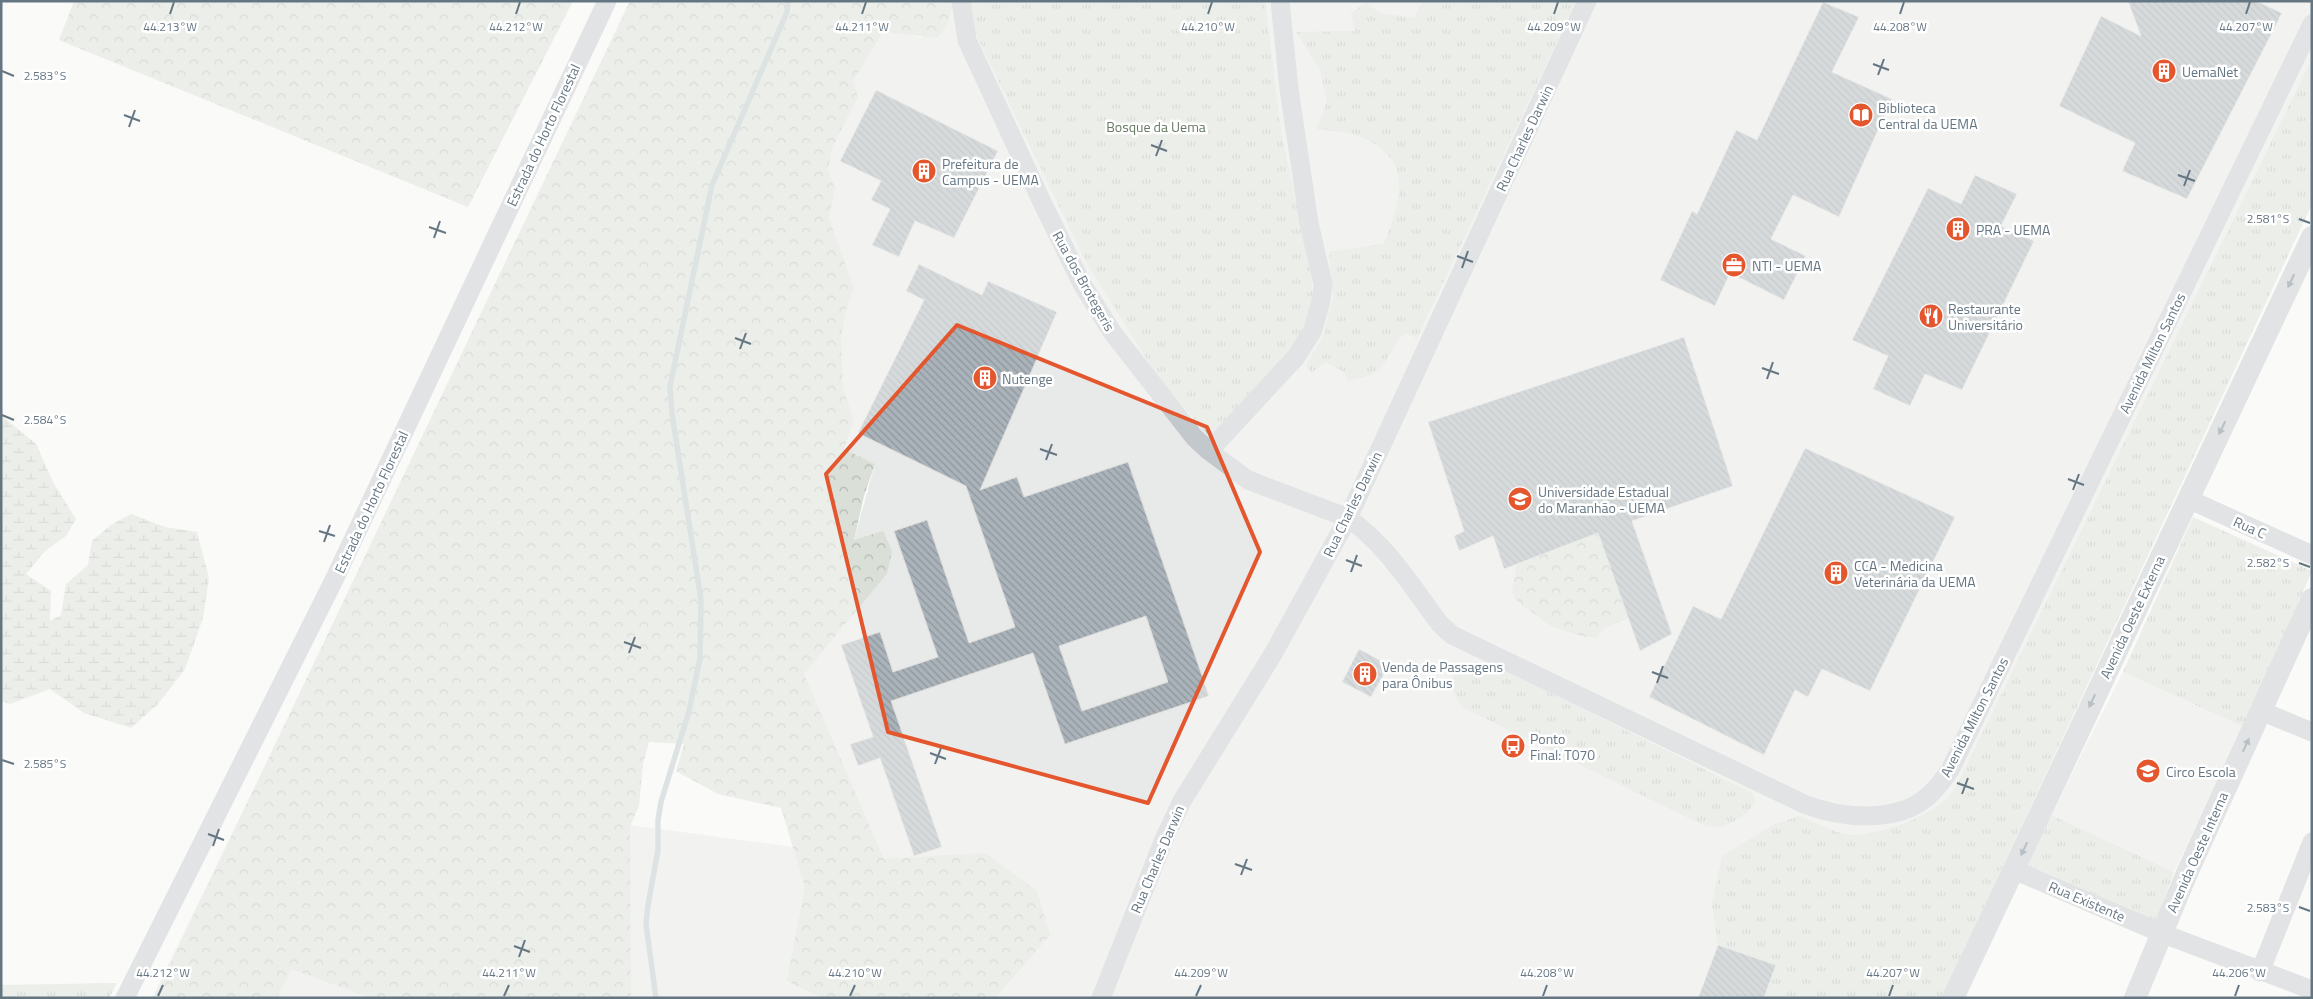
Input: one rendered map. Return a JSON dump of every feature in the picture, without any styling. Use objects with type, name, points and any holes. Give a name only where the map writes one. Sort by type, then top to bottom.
[{"type":"street","name":"Estrada do Horto Florestal","points":[[125,998],[334,580],[607,1]]},
{"type":"street","name":"Rua dos Brotegeris","points":[[961,1],[967,40],[1082,284],[1112,332],[1194,437],[1209,451],[1248,480],[1348,518]]},
{"type":"street","points":[[1209,451],[1296,357],[1313,330],[1321,301],[1323,284],[1309,223],[1289,89],[1280,1]]},
{"type":"street","name":"Rua Charles Darwin","points":[[1101,998],[1165,837],[1182,801],[1273,654],[1348,518],[1587,1]]},
{"type":"street","name":"Avenida Milton Santos","points":[[1348,518],[1377,542],[1440,624],[1452,635],[1783,795],[1820,811],[1839,815],[1874,815],[1891,813],[1917,804],[1939,786],[1950,770],[2312,24]]},
{"type":"street","name":"Avenida Oeste Externa","points":[[1953,998],[2312,237]]},
{"type":"street","name":"Rua C","points":[[2188,499],[2312,555]]},
{"type":"street","name":"Avenida Oeste Interna","points":[[2135,998],[2161,933],[2312,599]]},
{"type":"street","points":[[2261,712],[2312,732]]},
{"type":"street","points":[[2260,972],[2312,842]]},
{"type":"street","name":"Rua Existente","points":[[2014,870],[2161,933],[2260,972],[2312,990]]},
{"type":"highlighted area","points":[[957,325],[1207,427],[1260,552],[1148,803],[888,732],[826,474]]},
{"type":"shaded area","name":"Universidade Estadual do Maranhão - UEMA","points":[[951,1],[2312,1],[2312,203],[1941,998],[152,998],[260,776],[884,859],[804,674],[887,574],[854,540],[875,464],[844,449],[854,421],[843,388],[841,338],[846,311],[854,288],[829,218],[835,188],[828,170],[833,146],[858,97],[852,81],[883,32],[900,32],[921,38],[953,5]]},
{"type":"shaded area","name":"Circo Escola","points":[[2123,672],[2244,727],[2174,872],[2051,815]]},
{"type":"green space","points":[[74,1],[573,1],[468,207],[59,40]]},
{"type":"green space","points":[[630,1],[951,1],[953,4],[947,25],[937,38],[883,32],[853,81],[858,97],[833,146],[828,170],[835,188],[829,218],[854,288],[846,311],[841,338],[843,388],[854,421],[844,449],[875,464],[864,496],[854,540],[883,531],[892,551],[887,574],[804,674],[884,859],[985,853],[1037,891],[1050,935],[995,998],[823,998],[787,981],[805,887],[781,808],[718,794],[676,771],[684,744],[649,742],[643,764],[639,806],[630,826],[631,998],[371,998],[291,969],[277,998],[154,998]]},
{"type":"green space","name":"Bosque da Uema","points":[[971,1],[1265,1],[1281,132],[1311,273],[1313,310],[1303,341],[1209,436],[1158,378],[1085,260],[972,26]]},
{"type":"green space","points":[[1423,1],[1576,1],[1417,338],[1405,333],[1396,343],[1379,370],[1368,376],[1348,381],[1344,372],[1326,362],[1311,373],[1306,365],[1323,337],[1333,297],[1329,252],[1384,244],[1396,211],[1399,181],[1396,168],[1389,156],[1376,145],[1353,134],[1317,129],[1327,102],[1320,69],[1296,32],[1355,31],[1351,13],[1366,3],[1380,13],[1414,18]]},
{"type":"green space","points":[[2312,59],[2312,204],[1941,998],[1764,998],[1718,945],[1712,904],[1722,856],[1773,825],[1799,816],[1849,835],[1883,830],[1909,822],[1931,811],[1955,789]]},
{"type":"green space","points":[[1,415],[36,444],[53,482],[76,519],[66,536],[45,551],[26,574],[51,591],[50,621],[61,615],[66,584],[88,565],[92,541],[111,525],[131,514],[165,527],[197,532],[209,578],[203,618],[185,669],[158,704],[131,728],[84,713],[50,689],[10,704],[1,701]]},
{"type":"green space","points":[[2193,517],[2312,571],[2244,727],[2123,672]]},
{"type":"green space","points":[[1598,533],[1628,618],[1605,628],[1597,638],[1581,636],[1551,626],[1518,602],[1512,592],[1517,564]]},
{"type":"green space","points":[[1478,662],[1495,665],[1752,793],[1755,800],[1753,805],[1741,817],[1725,826],[1712,827],[1703,825],[1462,707],[1454,691],[1453,677],[1460,667]]},
{"type":"green space","points":[[2051,815],[2174,872],[2155,924],[2025,867]]},
{"type":"green space","points":[[117,983],[109,998],[1,998],[1,985]]},
{"type":"building","name":"UemaNet","points":[[2128,1],[2256,1],[2282,13],[2187,199],[2122,171],[2135,143],[2059,106],[2101,16],[2141,36]]},
{"type":"building","name":"Biblioteca Central da UEMA","points":[[1823,2],[1859,17],[1832,72],[1892,99],[1839,217],[1793,195],[1771,239],[1806,256],[1784,300],[1730,273],[1715,306],[1660,280],[1692,211],[1697,214],[1736,130],[1757,140]]},
{"type":"building","name":"Prefeitura de Campus - UEMA","points":[[876,90],[998,151],[954,238],[915,221],[899,257],[872,245],[890,209],[871,200],[881,181],[840,161]]},
{"type":"building","name":"Restaurante Universitário","points":[[1975,175],[2017,194],[2001,226],[2034,241],[1962,390],[1925,374],[1910,406],[1873,389],[1888,356],[1852,340],[1928,188],[1961,204]]},
{"type":"building","points":[[919,264],[982,295],[988,281],[1057,312],[980,490],[1017,477],[1024,497],[1128,462],[1209,696],[1065,744],[1033,653],[891,701],[942,847],[914,856],[880,758],[858,766],[850,744],[873,737],[841,645],[880,632],[893,672],[938,657],[894,531],[927,520],[969,643],[1015,627],[966,486],[858,433],[924,300],[906,291]],"holes":[[[1146,616],[1168,682],[1082,711],[1059,646]]]},
{"type":"building","points":[[1684,337],[1733,486],[1632,521],[1672,634],[1640,651],[1598,533],[1504,569],[1493,536],[1459,551],[1454,536],[1464,531],[1428,422]]},
{"type":"building","name":"CCA - Medicina Veterinária da UEMA","points":[[1805,448],[1955,517],[1870,691],[1822,669],[1808,697],[1795,690],[1764,755],[1649,697],[1693,606],[1721,619]]},
{"type":"building","name":"Venda de Passagens para Ônibus","points":[[1359,649],[1389,665],[1371,697],[1342,682]]},
{"type":"building","points":[[1718,945],[1776,965],[1764,998],[1698,998]]},
{"type":"waterway","points":[[656,998],[646,924],[658,850],[658,820],[661,802],[689,711],[700,658],[701,600],[672,414],[670,386],[712,185],[787,12],[788,1]]},
{"type":"place","name":"UemaNet","points":[[2164,71]]},
{"type":"place","name":"Biblioteca Central da UEMA","points":[[1861,115]]},
{"type":"place","name":"Prefeitura de Campus - UEMA","points":[[924,171]]},
{"type":"place","name":"PRA - UEMA","points":[[1958,229]]},
{"type":"place","name":"NTI - UEMA","points":[[1734,265]]},
{"type":"place","name":"Restaurante Universitário","points":[[1931,316]]},
{"type":"place","name":"Nutenge","points":[[985,378]]},
{"type":"place","name":"Universidade Estadual do Maranhão - UEMA","points":[[1520,499]]},
{"type":"place","name":"CCA - Medicina Veterinária da UEMA","points":[[1836,573]]},
{"type":"place","name":"Venda de Passagens para Ônibus","points":[[1365,674]]},
{"type":"place","name":"Ponto Final: T070","points":[[1513,746]]},
{"type":"place","name":"Circo Escola","points":[[2148,771]]}]
